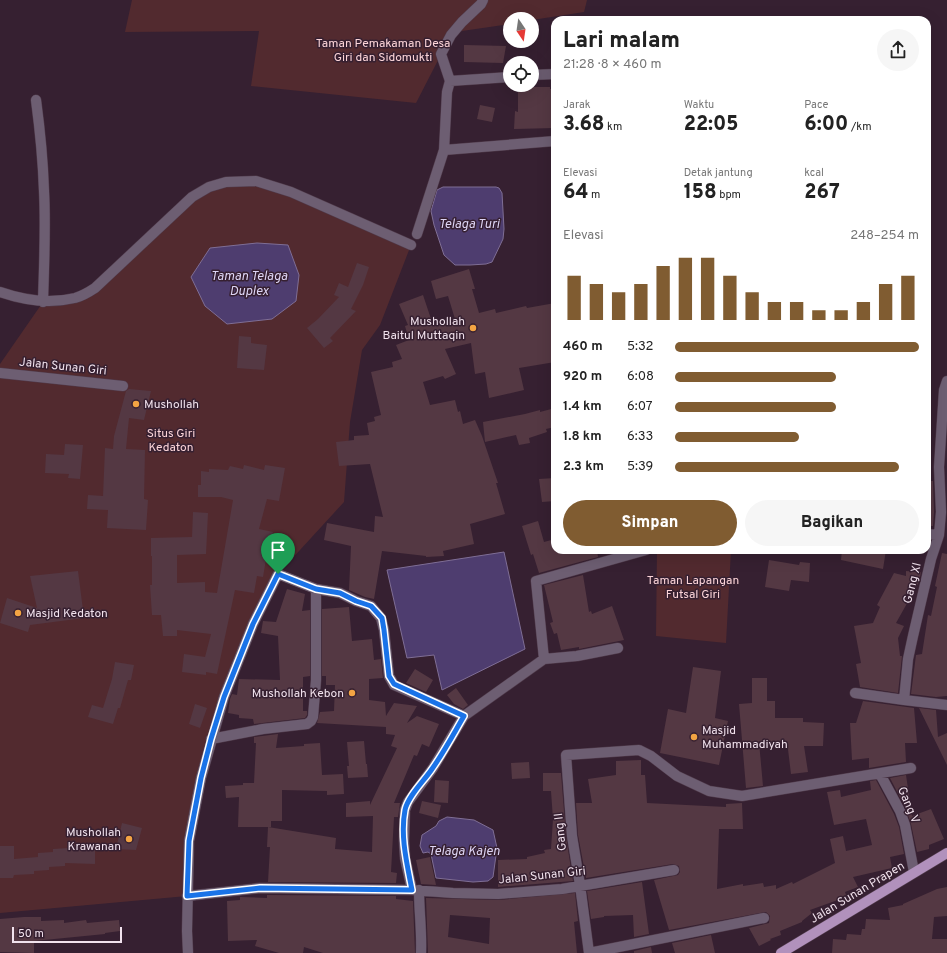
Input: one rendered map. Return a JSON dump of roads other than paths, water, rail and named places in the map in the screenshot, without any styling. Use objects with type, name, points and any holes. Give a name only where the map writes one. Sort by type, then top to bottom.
[{"type":"main road","name":"Jalan Sunan Prapen","points":[[781,953],[947,853]]},
{"type":"street","points":[[417,234],[425,214],[434,179],[444,150],[447,92],[450,80],[441,54],[451,36],[483,0]]},
{"type":"street","points":[[539,75],[551,74]]},
{"type":"street","points":[[450,80],[503,77]]},
{"type":"street","points":[[36,100],[42,149],[44,191],[45,240],[43,302]]},
{"type":"street","points":[[444,150],[551,141]]},
{"type":"street","points":[[0,292],[43,302],[75,298],[95,288],[192,197],[209,187],[226,182],[256,181],[291,192],[411,245]]},
{"type":"street","name":"Jalan Sunan Giri","points":[[0,373],[122,386]]},
{"type":"street","name":"Gang XI","points":[[904,700],[908,659],[931,559],[939,535],[941,512],[939,467],[946,387]]},
{"type":"street","points":[[931,534],[939,535]]},
{"type":"street","points":[[544,659],[536,581],[632,554]]},
{"type":"street","points":[[188,953],[187,896],[189,841],[201,778],[224,697],[253,624],[278,574],[316,589],[340,593],[371,606],[382,618],[389,676],[394,684],[464,716]]},
{"type":"street","points":[[211,739],[263,729],[307,724],[311,721],[313,717],[316,680],[316,589]]},
{"type":"street","points":[[421,953],[415,890],[406,858],[404,841],[405,810],[408,802],[433,768],[464,716],[544,659],[576,656],[618,648]]},
{"type":"street","points":[[855,693],[947,705]]},
{"type":"street","name":"Gang II","points":[[589,953],[572,836],[566,755],[639,750],[651,756],[677,776],[709,791],[742,796],[880,774]]},
{"type":"street","points":[[880,774],[911,768]]},
{"type":"street","name":"Gang V","points":[[880,774],[900,811],[905,825],[914,872]]},
{"type":"street","name":"Jalan Sunan Giri","points":[[187,896],[260,888],[415,890],[498,894],[562,889],[674,870]]},
{"type":"street","points":[[589,953],[764,918]]},
{"type":"water","name":"Telaga Turi","points":[[443,187],[499,188],[502,193],[504,229],[503,239],[492,262],[486,264],[455,265],[444,255],[431,211],[437,190]]},
{"type":"water","name":"Taman Telaga Duplex","points":[[257,243],[288,245],[299,275],[296,301],[272,319],[227,324],[205,306],[191,277],[210,248]]},
{"type":"water","points":[[504,552],[525,649],[442,690],[434,655],[407,658],[387,570]]},
{"type":"water","name":"Telaga Kajen","points":[[447,817],[474,820],[493,830],[497,848],[493,877],[488,881],[473,882],[436,878],[431,854],[428,852],[423,853],[420,846],[422,835],[436,826],[439,821]]},
{"type":"place","name":"Mushollah Baitul Muttaqin","points":[[473,328]]},
{"type":"place","name":"Mushollah","points":[[136,404]]},
{"type":"place","name":"Masjid Kedaton","points":[[18,613]]},
{"type":"place","name":"Mushollah Kebon","points":[[352,693]]},
{"type":"place","name":"Masjid Muhammadiyah","points":[[694,737]]},
{"type":"place","name":"Mushollah Krawanan","points":[[129,839]]},
{"type":"park label","name":"Taman Pemakaman Desa Giri dan Sidomukti","points":[[383,50]]},
{"type":"park label","name":"Situs Giri Kedaton","points":[[171,440]]},
{"type":"park label","name":"Taman Lapangan Futsal Giri","points":[[693,587]]}]
